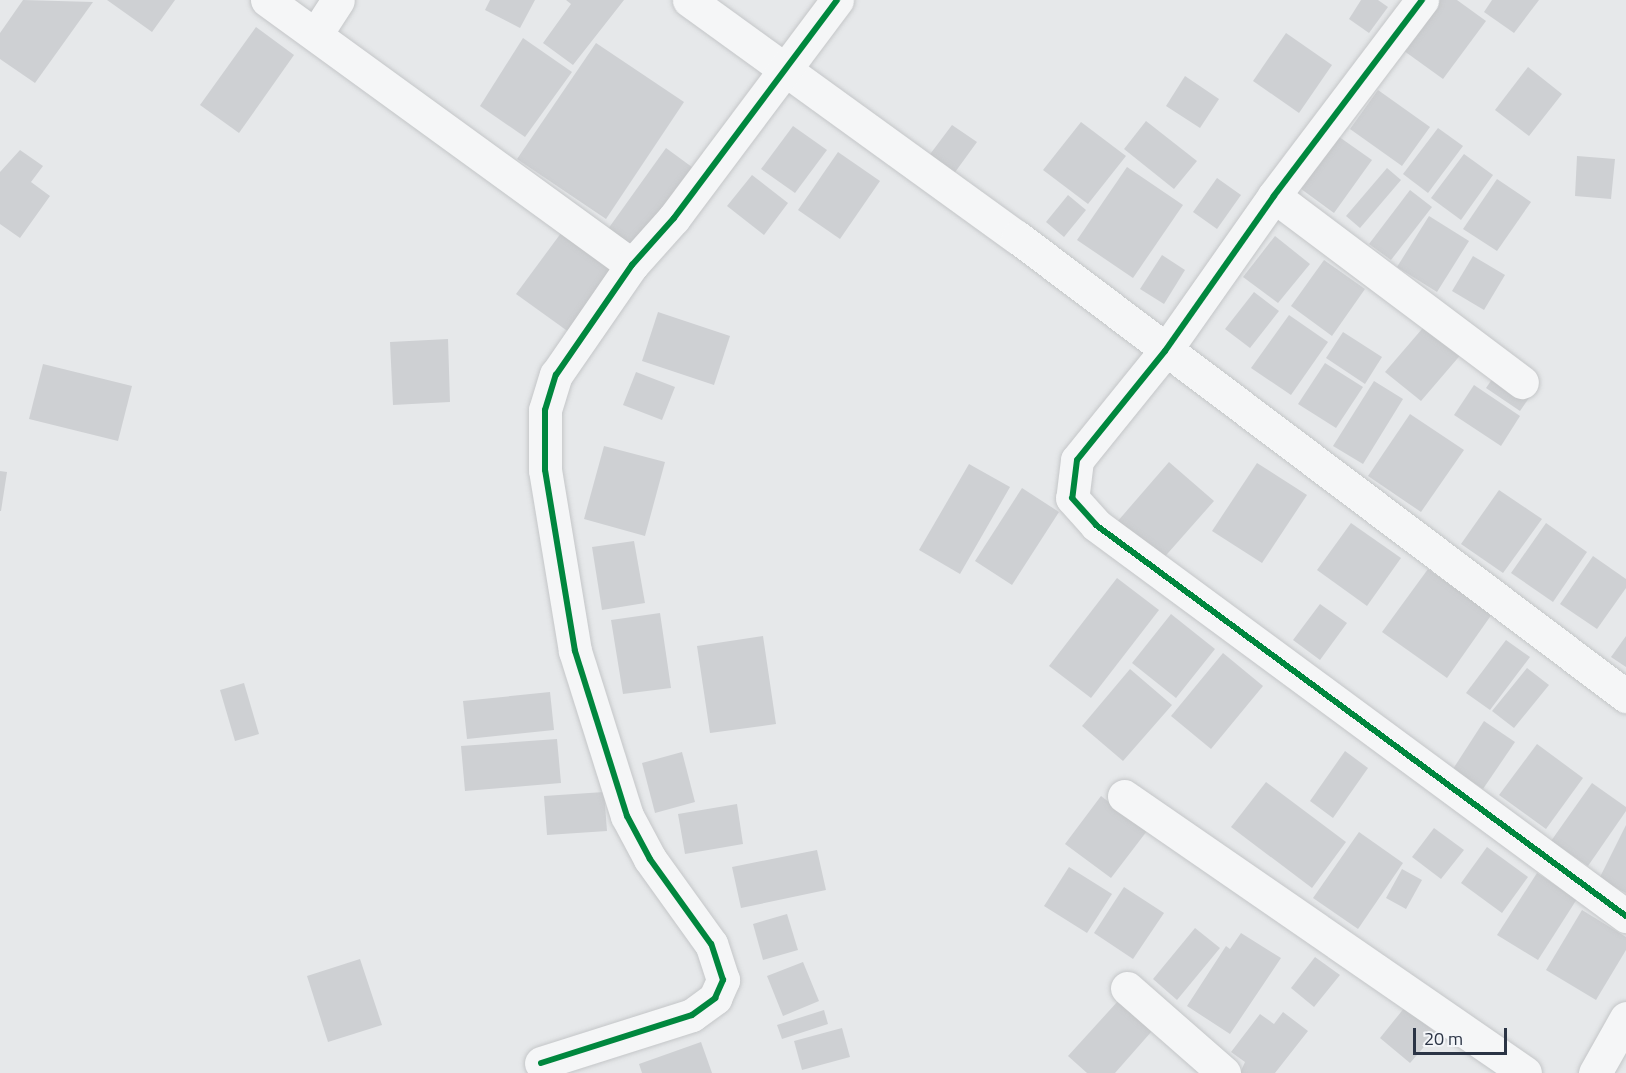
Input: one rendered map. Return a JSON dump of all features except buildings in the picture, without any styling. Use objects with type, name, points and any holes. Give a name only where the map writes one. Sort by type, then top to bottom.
[{"type":"street","points":[[267,0],[632,265]]},
{"type":"street","points":[[316,34],[338,0]]},
{"type":"street","points":[[689,0],[788,70],[1626,696]]},
{"type":"street","points":[[541,1063],[692,1015],[715,998],[723,980],[711,944],[650,859],[627,816],[575,651],[545,470],[545,410],[556,375],[632,265],[674,218],[788,70],[837,0]]},
{"type":"street","points":[[1422,0],[1274,196],[1165,351],[1077,460],[1072,498],[1096,525],[1626,916]]},
{"type":"street","points":[[1274,196],[1522,381]]},
{"type":"street","points":[[1124,796],[1525,1073]]},
{"type":"street","points":[[1126,988],[1224,1073]]},
{"type":"street","points":[[1596,1073],[1626,1018]]},
{"type":"cycle path","points":[[541,1063],[692,1015],[715,998],[723,980],[711,944],[650,859],[627,816],[575,651],[545,470],[545,410],[556,375],[632,265],[674,218],[837,0]]},
{"type":"cycle path","points":[[1422,0],[1274,196],[1165,351],[1077,460],[1072,498],[1096,525],[1626,916]]}]
